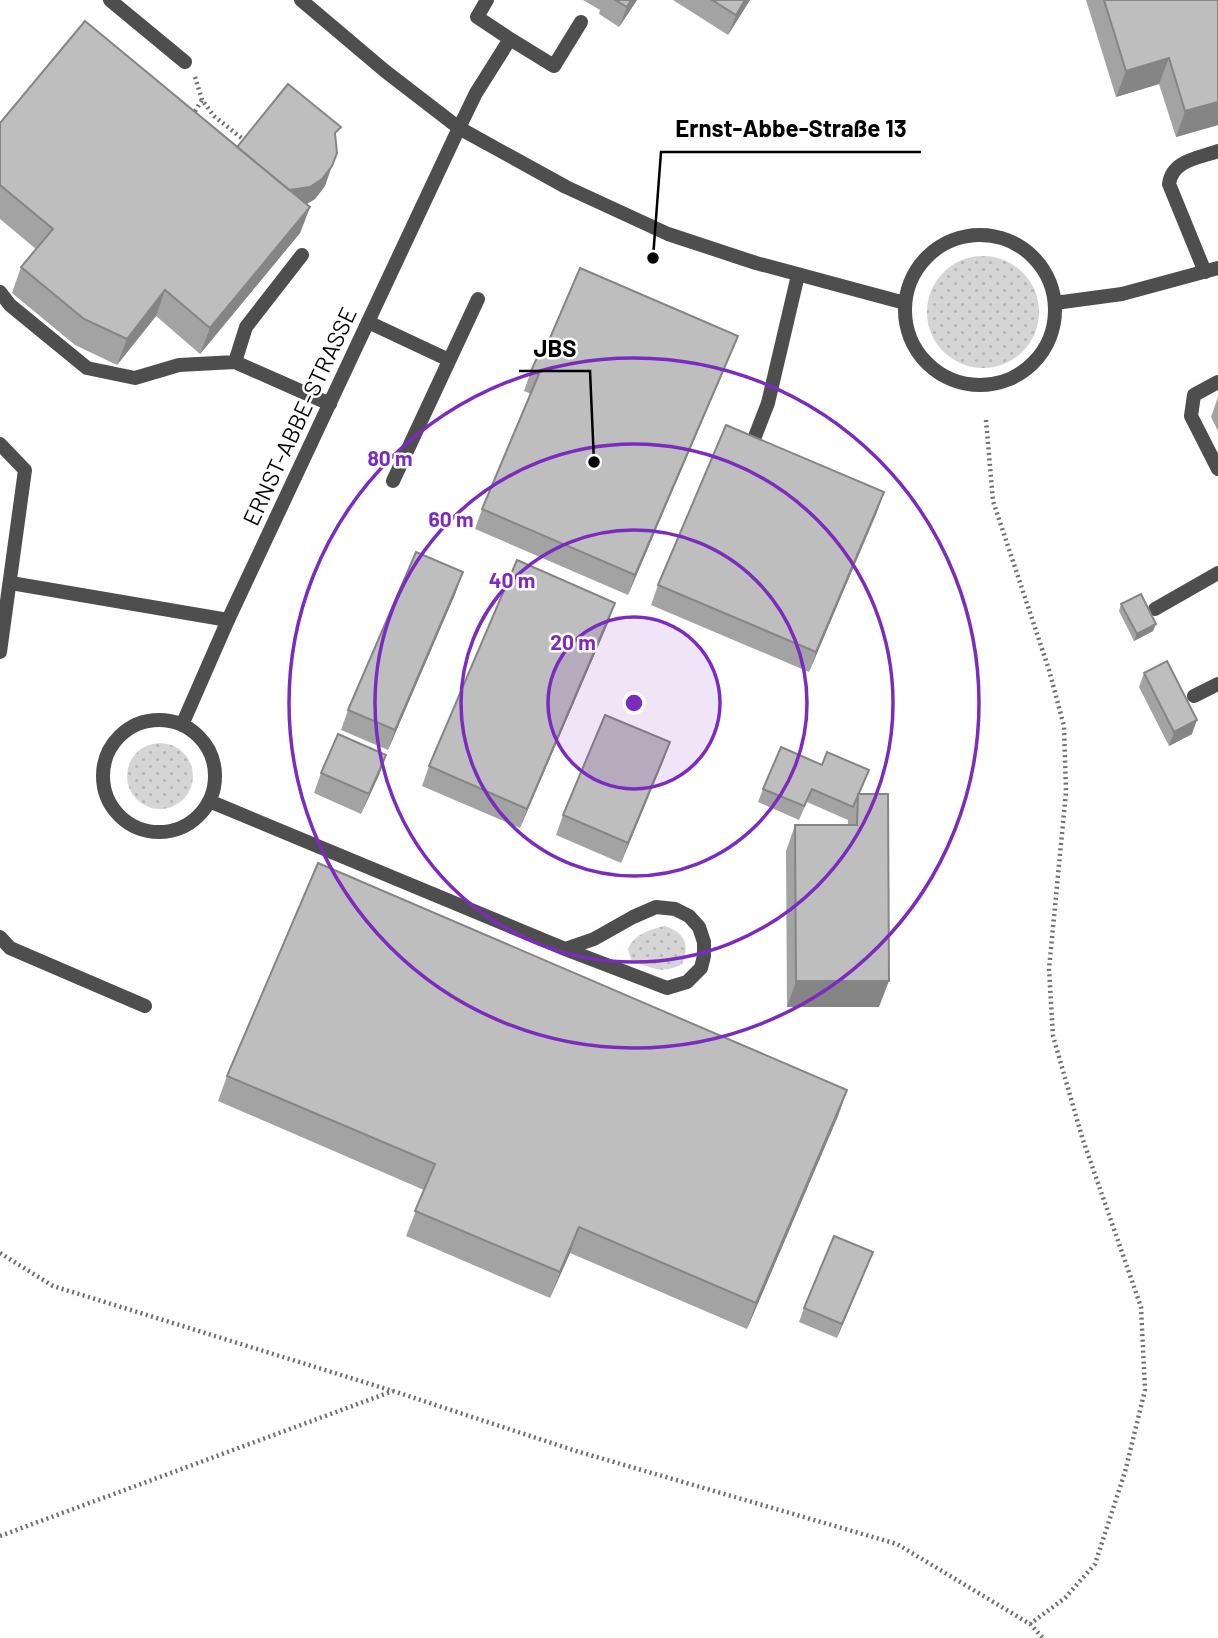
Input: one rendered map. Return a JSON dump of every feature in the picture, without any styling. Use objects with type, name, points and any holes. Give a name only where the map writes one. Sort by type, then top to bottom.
[{"type":"street","points":[[110,0],[185,62]]},
{"type":"street","points":[[301,0],[458,128],[566,187],[668,234],[798,275],[905,303]]},
{"type":"street","points":[[487,0],[477,17],[554,66],[582,22]]},
{"type":"street","name":"ERNST-ABBE-STRASSE","points":[[182,725],[228,620],[458,128],[476,93],[510,39]]},
{"type":"street","points":[[1055,303],[1122,294],[1211,270],[1169,184],[1170,174],[1177,166],[1218,151]]},
{"type":"street","points":[[983,235],[1004,239],[1023,249],[1039,263],[1050,282],[1055,303],[1054,326],[1046,348],[1032,366],[1012,379],[990,385],[967,384],[945,377],[927,363],[913,345],[906,323],[905,303],[912,279],[924,261],[941,247],[961,238],[983,235]]},
{"type":"street","points":[[235,362],[246,327],[302,255]]},
{"type":"street","points":[[749,452],[768,403],[798,275]]},
{"type":"street","points":[[0,292],[10,305],[87,368],[135,378],[179,365],[235,362],[330,404]]},
{"type":"street","points":[[393,481],[478,299]]},
{"type":"street","points":[[368,322],[449,360]]},
{"type":"street","points":[[1218,382],[1194,395],[1191,416],[1218,469]]},
{"type":"street","points":[[0,444],[25,470],[0,652]]},
{"type":"street","points":[[1155,609],[1218,573]]},
{"type":"street","points":[[11,583],[228,620]]},
{"type":"street","points":[[1194,696],[1218,684]]},
{"type":"street","points":[[164,720],[182,725],[197,734],[208,749],[214,766],[215,784],[209,801],[198,816],[183,827],[165,832],[146,831],[129,824],[115,811],[106,795],[103,776],[106,758],[114,742],[128,729],[145,722],[164,720]]},
{"type":"street","points":[[209,801],[565,949],[667,988],[687,982],[701,968],[704,956],[704,942],[699,927],[689,916],[675,909],[656,907],[594,939],[565,949]]},
{"type":"street","points":[[0,937],[10,948],[145,1006]]},
{"type":"path","points":[[185,62],[194,74],[202,100],[214,116],[244,140]]},
{"type":"path","points":[[187,120],[194,115],[202,100]]},
{"type":"path","points":[[986,421],[993,501],[1049,670],[1064,726],[1066,792],[1049,969],[1053,1036],[1082,1137],[1141,1307],[1145,1390],[1125,1472],[1095,1564],[1065,1598],[1030,1624]]},
{"type":"path","points":[[0,1253],[53,1286],[393,1391],[576,1451],[897,1544],[1030,1624],[1043,1638]]},
{"type":"path","points":[[0,1536],[393,1391]]},
{"type":"shaded area","points":[[983,256],[1004,261],[1022,273],[1034,291],[1039,312],[1034,333],[1022,351],[1004,363],[983,368],[962,363],[944,351],[932,333],[927,312],[932,291],[944,273],[962,261]]},
{"type":"shaded area","points":[[154,743],[166,743],[184,752],[191,763],[191,789],[184,800],[173,807],[154,809],[141,804],[132,795],[127,782],[127,770],[132,757],[141,748]]},
{"type":"shaded area","points":[[665,926],[677,932],[684,940],[686,951],[682,964],[662,970],[631,960],[628,949],[638,936]]},
{"type":"building","points":[[615,0],[631,0],[627,7]]},
{"type":"building","points":[[712,0],[745,0],[736,15]]},
{"type":"building","points":[[1104,0],[1218,0],[1218,102],[1185,111],[1169,58],[1126,71]]},
{"type":"building","points":[[85,21],[310,207],[210,328],[165,290],[127,339],[84,319],[21,267],[53,229],[0,185],[0,123]]},
{"type":"building","points":[[288,84],[341,127],[335,133],[337,153],[332,166],[322,179],[310,187],[289,190],[237,147]]},
{"type":"building","points":[[580,268],[738,336],[635,575],[482,509],[539,374],[531,371],[540,351],[544,352]]},
{"type":"building","points":[[726,425],[884,492],[816,652],[658,585]]},
{"type":"building","points":[[416,552],[463,572],[395,730],[348,710]]},
{"type":"building","points":[[517,560],[615,603],[527,809],[429,766]]},
{"type":"building","points":[[1141,594],[1156,624],[1137,634],[1121,604]]},
{"type":"building","points":[[1167,661],[1197,720],[1174,732],[1144,673]]},
{"type":"building","points":[[605,715],[670,742],[628,843],[563,815]]},
{"type":"building","points":[[338,734],[386,755],[369,794],[321,773]]},
{"type":"building","points":[[781,747],[822,765],[827,752],[869,770],[853,807],[812,789],[804,806],[763,789]]},
{"type":"building","points":[[858,794],[888,794],[889,981],[796,981],[795,825],[857,825]]},
{"type":"building","points":[[318,863],[847,1090],[756,1303],[579,1227],[560,1272],[415,1211],[435,1164],[227,1076]]},
{"type":"building","points":[[834,1236],[873,1252],[842,1324],[804,1308]]},
{"type":"place","name":"Ernst-Abbe-Straße 13","points":[[653,258]]},
{"type":"place","name":"JBS","points":[[594,462]]}]
